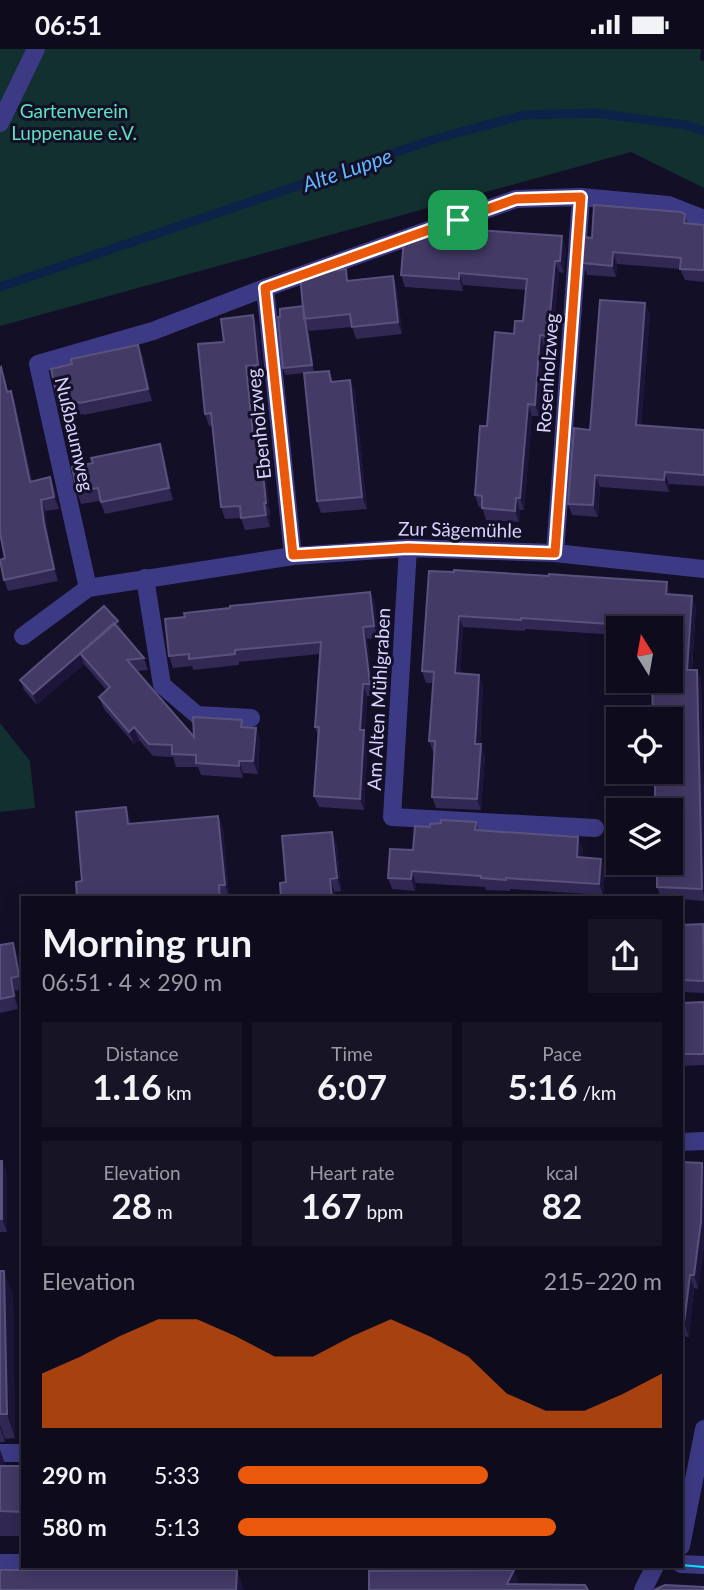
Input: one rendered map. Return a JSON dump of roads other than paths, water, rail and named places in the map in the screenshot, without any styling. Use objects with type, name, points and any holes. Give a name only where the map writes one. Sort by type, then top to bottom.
[{"type":"street","points":[[0,124],[36,49]]},
{"type":"street","points":[[265,288],[516,199],[581,197],[668,205],[704,219]]},
{"type":"street","name":"Rosenholzweg","points":[[555,553],[581,197]]},
{"type":"street","name":"Nußbaumweg","points":[[88,588],[38,365],[153,331],[265,288]]},
{"type":"street","name":"Ebenholzweg","points":[[265,288],[293,555]]},
{"type":"street","name":"Zur Sägemühle","points":[[23,636],[88,588],[293,555],[408,548],[555,553],[704,569]]},
{"type":"street","name":"Am Alten Mühlgraben","points":[[408,548],[392,817],[595,828]]},
{"type":"street","points":[[145,578],[162,685],[197,715],[251,718]]},
{"type":"street","points":[[683,1142],[704,1141]]},
{"type":"street","points":[[683,1536],[704,1429]]},
{"type":"street","points":[[0,1453],[21,1454]]},
{"type":"street","points":[[0,1563],[21,1563]]},
{"type":"street","points":[[683,1564],[704,1565]]},
{"type":"street","points":[[643,1590],[654,1568]]},
{"type":"waterway","name":"Alte Luppe","points":[[0,287],[435,139],[524,115],[596,113],[685,125],[704,131]]},
{"type":"tram line","points":[[683,1565],[704,1567]]},
{"type":"park label","name":"Gartenverein Luppenaue e.V.","points":[[74,121]]}]
